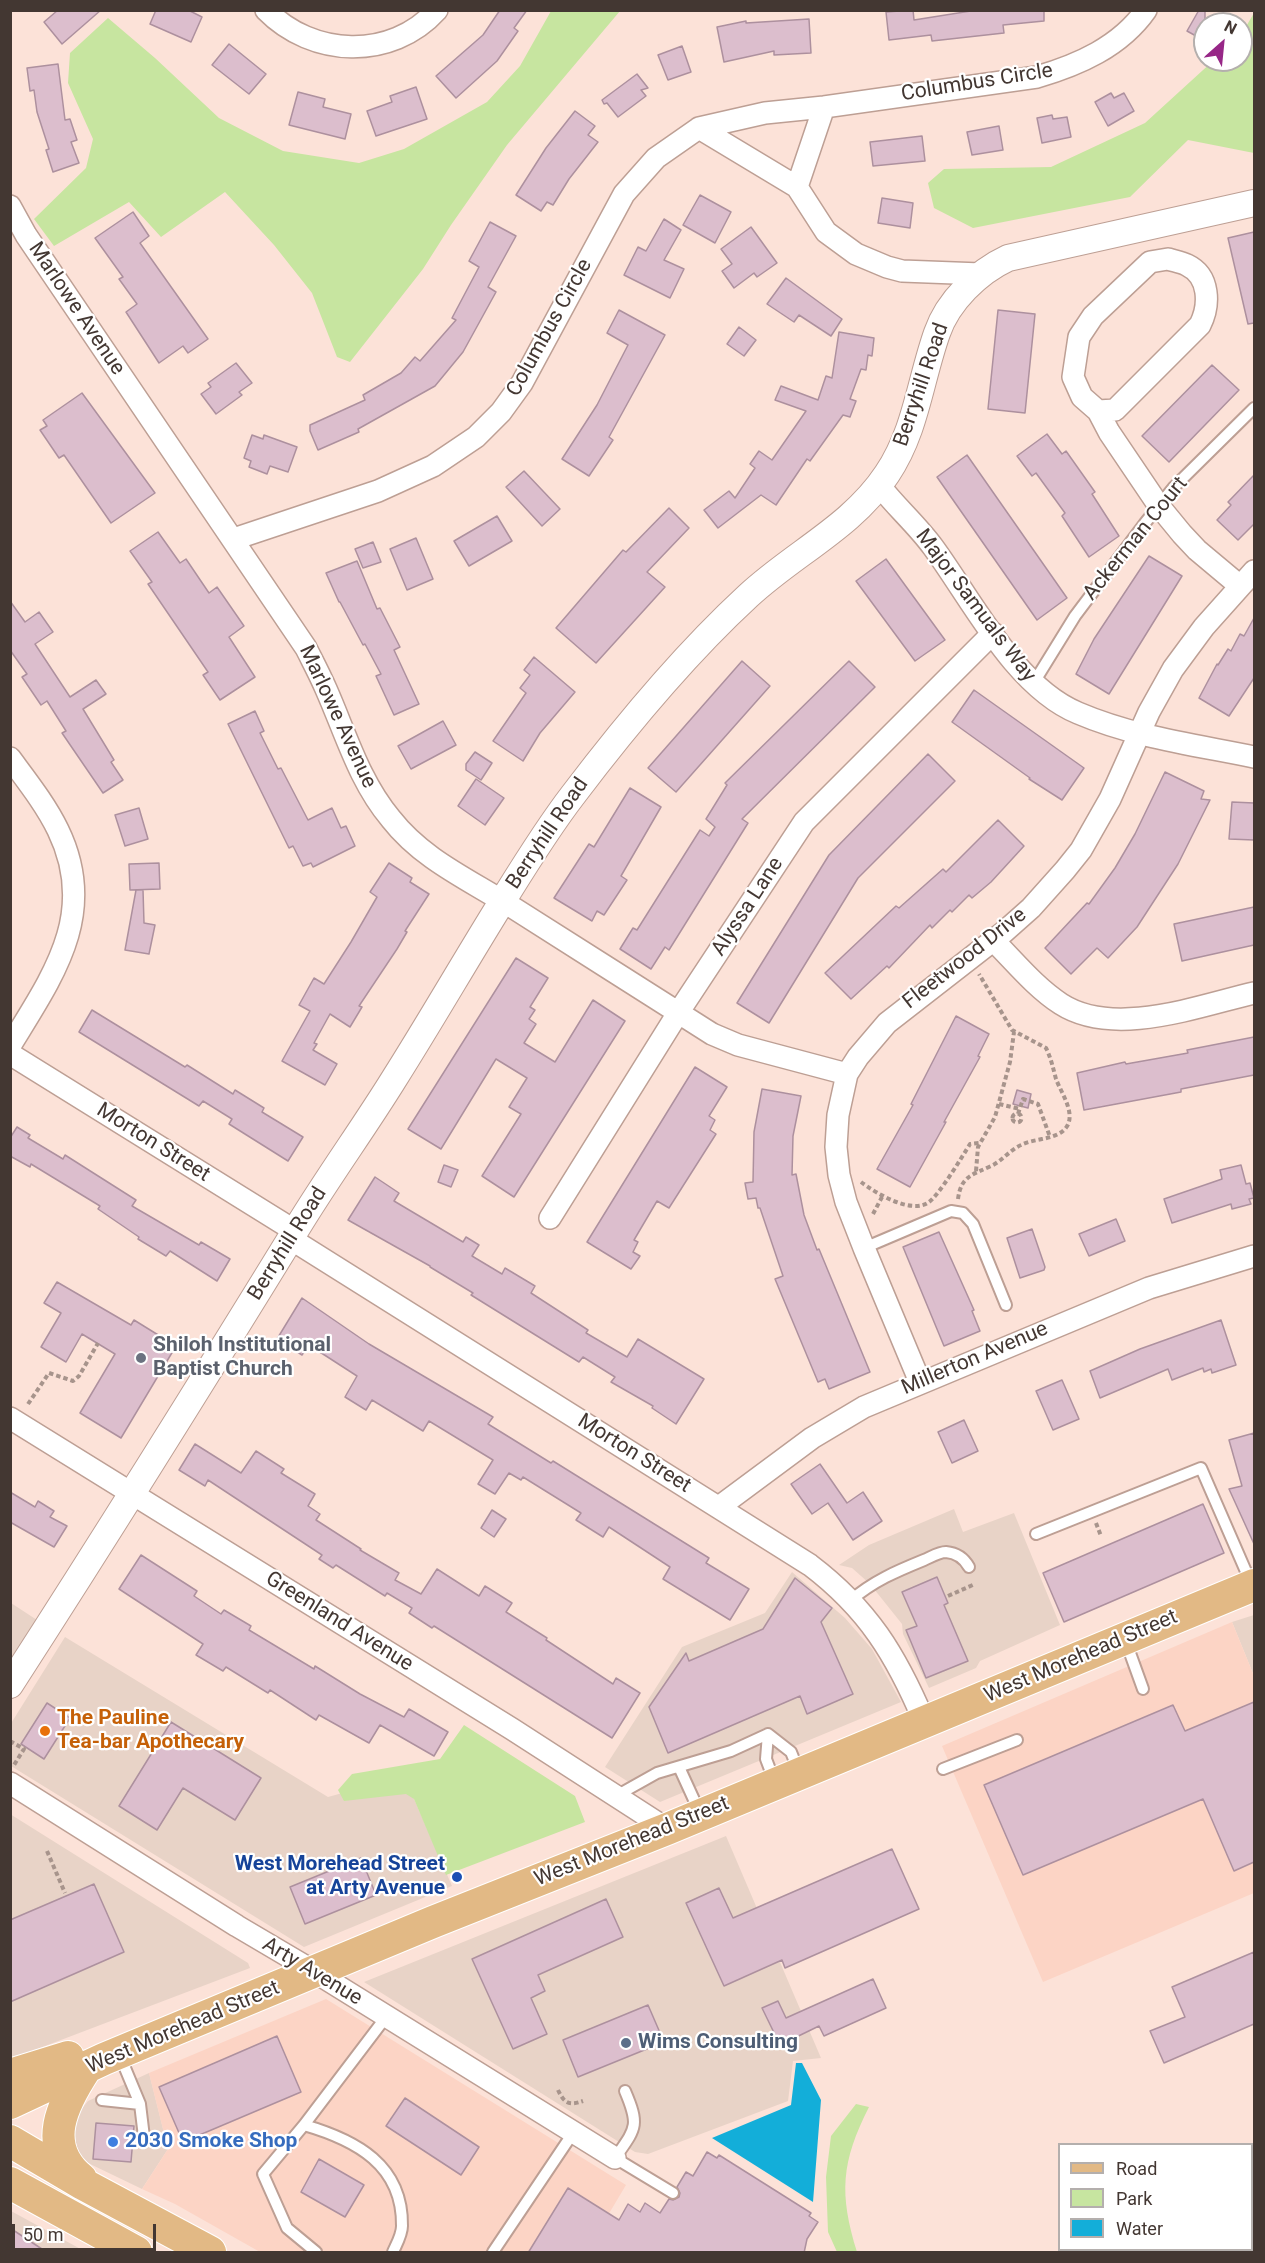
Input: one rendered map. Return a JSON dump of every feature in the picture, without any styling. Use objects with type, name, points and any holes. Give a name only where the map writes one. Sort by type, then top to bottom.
[{"type":"main road","name":"West Morehead Street","points":[[10,2103],[103,2060],[433,1922],[667,1829],[1254,1585]]},
{"type":"main road","points":[[10,2075],[76,2055],[86,2055],[103,2060],[63,2107],[58,2134],[62,2155],[71,2170],[101,2194]]},
{"type":"main road","points":[[10,2141],[210,2253]]},
{"type":"main road","points":[[10,2183],[136,2253]]},
{"type":"street","points":[[266,10],[292,32],[303,38],[327,45],[366,47],[402,36],[437,10]]},
{"type":"street","name":"Columbus Circle","points":[[234,539],[378,491],[433,466],[463,448],[476,437],[501,412],[522,383],[624,194],[656,158],[699,128],[765,113],[1037,77],[1070,67],[1110,45],[1139,20],[1146,10]]},
{"type":"street","points":[[797,187],[824,107]]},
{"type":"street","points":[[699,128],[797,187],[826,232],[856,254],[902,271],[981,274]]},
{"type":"street","name":"Berryhill Road","points":[[10,1685],[133,1494],[541,840],[572,796],[646,704],[692,652],[771,575],[854,514],[888,473],[905,442],[917,409],[937,330],[950,309],[981,274],[996,264],[1019,256],[1254,203]]},
{"type":"street","name":"Marlowe Avenue","points":[[10,206],[26,235],[306,648],[326,687],[358,767],[370,790],[391,820],[416,846],[445,868],[503,901],[712,1034],[738,1045],[847,1074]]},
{"type":"street","points":[[1098,411],[1115,410],[1200,325],[1207,313],[1208,295],[1201,278],[1189,265],[1168,259],[1150,262],[1093,316],[1079,337],[1073,377],[1082,397],[1098,411],[1109,432],[1159,506],[1197,550],[1247,579]]},
{"type":"street","name":"Major Samuals Way","points":[[879,485],[932,544],[993,633],[1033,684],[1046,695],[1077,713],[1140,734],[1254,758]]},
{"type":"street","name":"Fleetwood Drive","points":[[920,1382],[846,1202],[839,1175],[838,1115],[847,1074],[858,1057],[887,1023],[1031,908],[1081,850],[1110,799],[1173,669],[1204,627],[1247,579]]},
{"type":"street","name":"Alyssa Lane","points":[[550,1218],[678,1013],[804,822],[993,633]]},
{"type":"street","points":[[10,758],[60,833],[72,875],[73,905],[69,934],[57,968],[10,1046]]},
{"type":"street","points":[[993,940],[1038,987],[1063,1005],[1089,1016],[1122,1020],[1161,1015],[1254,993]]},
{"type":"street","name":"Morton Street","points":[[10,1054],[810,1565],[850,1600],[888,1647],[907,1681],[924,1721]]},
{"type":"street","name":"Millerton Avenue","points":[[719,1507],[812,1438],[864,1407],[1149,1288],[1254,1256]]},
{"type":"street","name":"Greenland Avenue","points":[[10,1418],[512,1729],[667,1829]]},
{"type":"street","name":"Arty Avenue","points":[[11,1776],[237,1926],[615,2158]]},
{"type":"lane","name":"Ackerman Court","points":[[1033,684],[1075,616],[1107,571],[1159,506],[1254,408]]},
{"type":"lane","points":[[864,1248],[951,1211],[963,1213],[973,1224],[1006,1305]]},
{"type":"lane","points":[[1036,1534],[1202,1468],[1254,1585]]},
{"type":"lane","points":[[850,1600],[883,1577],[944,1551],[957,1554],[969,1567]]},
{"type":"lane","points":[[1125,1639],[1143,1689]]},
{"type":"lane","points":[[616,1796],[657,1773],[730,1751],[768,1734]]},
{"type":"lane","points":[[768,1734],[766,1759],[787,1779]]},
{"type":"lane","points":[[768,1734],[791,1752],[787,1779]]},
{"type":"lane","points":[[944,1769],[1017,1740]]},
{"type":"lane","points":[[679,1767],[701,1815]]},
{"type":"lane","points":[[316,2253],[287,2228],[263,2174],[304,2125],[386,2017]]},
{"type":"lane","points":[[103,2060],[140,2104],[144,2137]]},
{"type":"lane","points":[[625,2091],[635,2116],[635,2123],[633,2132],[615,2158],[673,2193]]},
{"type":"lane","points":[[102,2100],[140,2104]]},
{"type":"lane","points":[[304,2125],[334,2134],[371,2154],[398,2190],[402,2228],[393,2253]]},
{"type":"lane","points":[[494,2253],[573,2133]]},
{"type":"path","points":[[957,1204],[964,1182],[976,1171],[991,1166],[1020,1146],[1060,1133],[1068,1124],[1069,1108],[1046,1048],[1014,1032],[978,971]]},
{"type":"path","points":[[976,1171],[979,1143],[992,1125],[999,1104],[1010,1062],[1014,1032]]},
{"type":"path","points":[[999,1104],[1019,1112],[1023,1099],[1038,1104],[1050,1137]]},
{"type":"path","points":[[854,1177],[882,1197],[922,1206],[929,1202],[970,1144],[979,1143]]},
{"type":"path","points":[[869,1221],[882,1197]]},
{"type":"path","points":[[28,1404],[49,1373],[73,1381],[79,1376],[98,1344]]},
{"type":"path","points":[[948,1596],[975,1584]]},
{"type":"path","points":[[10,1741],[24,1749],[11,1776]]},
{"type":"path","points":[[47,1851],[65,1893]]},
{"type":"path","points":[[558,2090],[567,2103],[574,2104],[583,2101]]},
{"type":"shaded area","points":[[954,1509],[963,1532],[1014,1513],[1060,1625],[980,1661],[976,1668],[929,1688],[903,1634],[902,1624],[870,1584],[852,1568],[839,1565],[869,1545]]},
{"type":"shaded area","points":[[792,1572],[845,1618],[872,1649],[901,1702],[660,1802],[605,1767],[682,1647],[765,1613]]},
{"type":"shaded area","points":[[11,1603],[37,1620],[11,1662]]},
{"type":"shaded area","points":[[1254,1615],[1254,1676],[1232,1622]]},
{"type":"shaded area","points":[[1232,1622],[1254,1676],[1254,1893],[1043,1982],[942,1746]]},
{"type":"shaded area","points":[[65,1637],[328,1797],[404,1776],[452,1886],[304,1947],[11,1766],[10,1725]]},
{"type":"shaded area","points":[[10,1814],[248,1963],[250,1968],[11,2059]]},
{"type":"shaded area","points":[[726,1836],[821,2058],[793,2061],[788,2101],[648,2154],[635,2152],[364,1982]]},
{"type":"shaded area","points":[[326,1999],[626,2185],[586,2252],[260,2252],[175,2204],[142,2189],[168,2149],[149,2073]]},
{"type":"shaded area","points":[[149,2073],[168,2149],[142,2189],[88,2163],[79,2154],[73,2131],[79,2112],[88,2101]]},
{"type":"shaded area","points":[[11,2211],[86,2252],[11,2252]]},
{"type":"green space","points":[[551,11],[620,11],[507,145],[423,269],[350,362],[337,357],[312,293],[274,245],[225,192],[161,237],[129,202],[54,246],[34,219],[86,168],[93,139],[68,83],[70,53],[108,18],[219,118],[283,151],[359,163],[404,149],[487,102],[520,66]]},
{"type":"green space","points":[[1254,13],[1254,153],[1188,140],[1130,197],[973,228],[934,208],[928,183],[944,169],[1051,167],[1145,123],[1201,72],[1253,72]]},
{"type":"green space","points":[[464,1725],[575,1796],[585,1822],[446,1875],[414,1799],[406,1794],[344,1801],[338,1790],[352,1774],[440,1759]]},
{"type":"green space","points":[[856,2104],[869,2107],[853,2145],[846,2178],[847,2213],[857,2252],[837,2252],[828,2232],[826,2177],[831,2136]]},
{"type":"water","points":[[796,2063],[802,2063],[821,2100],[813,2202],[712,2138],[791,2105]]},
{"type":"building","points":[[58,10],[101,10],[62,44],[44,22]]},
{"type":"building","points":[[156,10],[188,10],[202,17],[191,42],[150,24]]},
{"type":"building","points":[[500,10],[527,10],[514,28],[518,31],[497,61],[456,98],[436,76],[483,35]]},
{"type":"building","points":[[913,10],[914,20],[977,10],[1044,10],[1044,21],[1003,25],[1004,33],[932,41],[931,35],[889,40],[886,12]]},
{"type":"building","points":[[809,19],[811,53],[774,55],[774,51],[724,62],[717,27],[746,21],[746,23]]},
{"type":"building","points":[[1193,20],[1193,34],[1187,31]]},
{"type":"building","points":[[229,44],[266,74],[249,94],[212,65]]},
{"type":"building","points":[[682,46],[691,72],[668,80],[658,55]]},
{"type":"building","points":[[58,64],[65,120],[70,119],[77,140],[71,142],[79,163],[53,172],[46,150],[49,149],[37,112],[34,90],[30,91],[27,68]]},
{"type":"building","points":[[637,74],[648,88],[641,90],[646,96],[618,117],[602,100]]},
{"type":"building","points":[[416,87],[427,119],[376,136],[367,111],[392,102],[390,96]]},
{"type":"building","points":[[298,92],[325,99],[323,107],[351,114],[345,139],[289,125]]},
{"type":"building","points":[[1111,93],[1114,98],[1124,93],[1134,111],[1108,126],[1095,102]]},
{"type":"building","points":[[575,111],[595,126],[588,135],[598,142],[569,179],[553,205],[547,202],[541,211],[516,195],[546,148]]},
{"type":"building","points":[[1052,115],[1053,119],[1067,117],[1071,137],[1042,143],[1037,118]]},
{"type":"building","points":[[999,126],[1003,150],[972,155],[967,132]]},
{"type":"building","points":[[922,136],[925,161],[873,166],[870,142]]},
{"type":"building","points":[[700,195],[731,212],[715,243],[683,225]]},
{"type":"building","points":[[882,198],[913,203],[910,228],[878,223]]},
{"type":"building","points":[[133,212],[149,236],[140,243],[208,339],[188,353],[183,346],[159,363],[126,312],[137,304],[119,279],[123,277],[95,238]]},
{"type":"building","points":[[664,219],[681,230],[664,260],[684,269],[670,298],[624,275],[638,247],[646,251]]},
{"type":"building","points":[[490,222],[516,236],[488,287],[496,292],[463,352],[435,386],[358,429],[359,432],[318,450],[310,431],[310,425],[365,400],[363,395],[401,373],[415,357],[420,361],[456,320],[452,318],[479,267],[469,261]]},
{"type":"building","points":[[751,227],[777,263],[757,277],[754,273],[734,288],[722,271],[732,264],[721,249]]},
{"type":"building","points":[[1254,232],[1254,323],[1248,324],[1228,238]]},
{"type":"building","points":[[786,278],[842,319],[831,336],[799,315],[794,322],[767,304]]},
{"type":"building","points":[[619,310],[665,335],[609,437],[613,440],[589,476],[562,459],[597,405],[628,345],[607,333]]},
{"type":"building","points":[[998,310],[1035,314],[1025,413],[988,409]]},
{"type":"building","points":[[739,327],[756,340],[744,356],[727,344]]},
{"type":"building","points":[[839,332],[874,338],[872,356],[868,355],[866,370],[861,369],[850,399],[856,401],[850,417],[843,415],[810,461],[807,459],[776,505],[761,495],[718,528],[704,510],[729,491],[735,498],[755,468],[750,464],[759,451],[772,460],[806,411],[775,400],[781,386],[818,400],[826,376],[832,378]]},
{"type":"building","points":[[236,363],[252,383],[239,392],[242,395],[216,414],[201,394],[211,387],[208,383]]},
{"type":"building","points":[[1212,365],[1239,390],[1169,462],[1142,436]]},
{"type":"building","points":[[82,393],[155,493],[111,523],[64,455],[59,458],[40,430],[47,426],[43,420]]},
{"type":"building","points":[[1047,434],[1062,454],[1066,451],[1095,492],[1092,494],[1119,536],[1089,557],[1062,516],[1065,513],[1036,473],[1032,476],[1017,456]]},
{"type":"building","points":[[252,435],[263,439],[264,435],[297,447],[288,472],[270,466],[267,474],[249,467],[251,461],[244,458]]},
{"type":"building","points":[[967,455],[1067,598],[1037,620],[937,477]]},
{"type":"building","points":[[524,471],[560,509],[542,526],[506,487]]},
{"type":"building","points":[[1254,475],[1254,524],[1238,540],[1217,520],[1231,505],[1228,502]]},
{"type":"building","points":[[669,508],[689,528],[647,572],[665,587],[596,663],[556,628],[623,550],[626,552]]},
{"type":"building","points":[[497,516],[512,541],[469,566],[454,541]]},
{"type":"building","points":[[158,532],[180,563],[186,559],[209,593],[217,587],[244,626],[229,637],[255,677],[220,700],[203,675],[208,672],[148,584],[152,582],[130,551]]},
{"type":"building","points":[[416,538],[433,579],[407,590],[390,549]]},
{"type":"building","points":[[373,542],[381,562],[363,568],[355,549]]},
{"type":"building","points":[[1149,556],[1182,576],[1109,694],[1076,674],[1094,639]]},
{"type":"building","points":[[886,559],[945,640],[915,661],[856,581]]},
{"type":"building","points":[[357,561],[377,609],[380,608],[400,647],[394,650],[419,704],[394,715],[376,676],[381,674],[339,602],[326,573]]},
{"type":"building","points":[[10,601],[25,622],[39,612],[53,632],[35,644],[70,697],[96,680],[106,694],[83,709],[114,760],[111,762],[123,780],[103,793],[62,733],[66,731],[47,701],[41,705],[22,677],[27,674],[10,650]]},
{"type":"building","points":[[1254,618],[1254,678],[1229,716],[1199,698],[1217,664],[1228,649],[1231,651],[1240,634],[1244,636]]},
{"type":"building","points":[[534,657],[575,692],[540,733],[523,761],[493,741],[526,693],[520,688],[530,675],[524,670]]},
{"type":"building","points":[[742,661],[770,686],[676,792],[648,768]]},
{"type":"building","points":[[849,661],[875,687],[742,819],[748,823],[669,950],[665,947],[651,969],[620,949],[633,928],[637,930],[700,830],[709,836],[715,827],[706,819],[727,785],[725,783]]},
{"type":"building","points":[[974,690],[1084,768],[1062,800],[1029,779],[952,722]]},
{"type":"building","points":[[255,711],[264,731],[260,733],[308,820],[332,808],[341,828],[346,826],[355,846],[313,867],[311,863],[303,866],[293,846],[289,848],[228,724]]},
{"type":"building","points":[[443,721],[456,745],[411,769],[398,746]]},
{"type":"building","points":[[475,752],[492,763],[481,780],[466,770],[466,764]]},
{"type":"building","points":[[928,754],[955,781],[858,878],[769,1023],[737,1003],[829,855]]},
{"type":"building","points":[[1165,772],[1204,791],[1201,799],[1210,800],[1178,864],[1137,927],[1108,958],[1097,948],[1071,974],[1045,948],[1087,903],[1089,904],[1115,868],[1135,834]]},
{"type":"building","points":[[476,779],[504,798],[485,825],[458,806]]},
{"type":"building","points":[[630,788],[661,807],[621,876],[627,880],[604,915],[597,911],[592,921],[554,898],[589,844],[594,847]]},
{"type":"building","points":[[1232,802],[1254,803],[1254,840],[1229,839]]},
{"type":"building","points":[[139,808],[148,839],[125,846],[115,815]]},
{"type":"building","points":[[998,820],[1024,846],[991,882],[972,898],[969,895],[932,928],[930,925],[889,968],[887,966],[851,999],[825,973],[896,906],[899,908],[943,869],[946,872]]},
{"type":"building","points":[[159,863],[160,889],[130,890],[129,864]]},
{"type":"building","points":[[389,863],[412,878],[410,882],[429,894],[405,931],[407,932],[397,949],[359,1006],[362,1007],[350,1027],[330,1014],[314,1043],[317,1044],[313,1050],[337,1064],[325,1085],[282,1061],[310,1011],[299,1005],[314,978],[324,984],[351,942],[377,897],[370,892]]},
{"type":"building","points":[[136,890],[143,890],[144,923],[155,925],[149,954],[125,950]]},
{"type":"building","points":[[1254,907],[1254,945],[1182,961],[1174,924]]},
{"type":"building","points":[[516,958],[548,978],[530,1007],[535,1010],[529,1019],[536,1024],[524,1043],[555,1062],[593,1000],[625,1021],[514,1197],[482,1176],[521,1114],[509,1107],[527,1078],[496,1059],[441,1149],[408,1129]]},
{"type":"building","points":[[92,1010],[233,1094],[235,1090],[264,1108],[262,1112],[303,1137],[288,1161],[229,1124],[232,1119],[203,1101],[199,1106],[79,1032]]},
{"type":"building","points":[[956,1016],[989,1034],[978,1056],[980,1057],[910,1187],[877,1169],[913,1105],[911,1104]]},
{"type":"building","points":[[1254,1037],[1254,1075],[1181,1089],[1181,1092],[1084,1110],[1077,1073],[1125,1062],[1126,1064],[1188,1053],[1187,1050]]},
{"type":"building","points":[[695,1067],[727,1087],[709,1116],[715,1120],[710,1130],[716,1134],[669,1208],[657,1201],[634,1240],[638,1242],[633,1252],[640,1256],[631,1269],[587,1242]]},
{"type":"building","points":[[762,1089],[801,1096],[793,1136],[792,1175],[796,1174],[804,1215],[817,1250],[819,1249],[870,1372],[829,1389],[825,1379],[818,1382],[775,1279],[783,1276],[756,1198],[748,1199],[745,1183],[753,1182],[754,1132]]},
{"type":"building","points":[[1017,1090],[1031,1094],[1028,1108],[1013,1104]]},
{"type":"building","points":[[17,1127],[30,1135],[28,1138],[63,1159],[65,1155],[136,1200],[132,1206],[199,1245],[201,1242],[230,1259],[217,1281],[170,1251],[166,1256],[138,1239],[139,1237],[98,1209],[100,1206],[31,1164],[30,1167],[10,1156],[10,1138]]},
{"type":"building","points":[[444,1165],[458,1170],[451,1187],[438,1182]]},
{"type":"building","points":[[1241,1165],[1246,1184],[1250,1183],[1254,1198],[1249,1199],[1251,1204],[1232,1209],[1231,1204],[1172,1223],[1164,1199],[1222,1179],[1220,1170]]},
{"type":"building","points":[[375,1177],[399,1193],[394,1201],[463,1242],[466,1237],[479,1245],[472,1256],[502,1274],[505,1268],[535,1286],[531,1293],[588,1330],[586,1333],[627,1357],[638,1339],[704,1379],[676,1424],[652,1408],[653,1406],[611,1382],[615,1377],[583,1357],[579,1362],[471,1295],[473,1293],[430,1266],[348,1220]]},
{"type":"building","points":[[1116,1219],[1125,1241],[1089,1256],[1079,1234]]},
{"type":"building","points":[[1032,1229],[1045,1267],[1044,1270],[1020,1278],[1007,1238]]},
{"type":"building","points":[[939,1232],[974,1310],[972,1311],[980,1331],[944,1346],[903,1247]]},
{"type":"building","name":"Shiloh Institutional Baptist Church","points":[[57,1282],[131,1325],[134,1320],[176,1346],[121,1438],[80,1413],[115,1354],[82,1334],[66,1362],[41,1347],[61,1313],[44,1303]]},
{"type":"building","points":[[302,1298],[369,1344],[493,1417],[488,1424],[551,1463],[553,1461],[709,1558],[706,1563],[749,1589],[730,1620],[663,1579],[670,1567],[609,1527],[603,1537],[576,1520],[581,1513],[523,1477],[521,1480],[509,1473],[495,1494],[478,1484],[493,1460],[429,1421],[423,1431],[372,1400],[366,1410],[345,1397],[357,1376],[309,1345],[302,1355],[277,1339]]},
{"type":"building","points":[[1221,1320],[1236,1365],[1212,1373],[1211,1369],[1204,1372],[1203,1368],[1172,1380],[1168,1369],[1100,1398],[1090,1371],[1140,1349]]},
{"type":"building","points":[[1062,1380],[1079,1419],[1053,1430],[1036,1391]]},
{"type":"building","points":[[964,1420],[978,1451],[952,1463],[938,1432]]},
{"type":"building","points":[[1254,1433],[1254,1544],[1229,1489],[1242,1486],[1229,1440]]},
{"type":"building","points":[[195,1444],[241,1473],[256,1451],[284,1469],[281,1473],[315,1494],[308,1506],[320,1514],[316,1520],[399,1573],[395,1580],[421,1594],[437,1569],[479,1596],[485,1586],[512,1603],[506,1612],[547,1638],[546,1640],[613,1684],[616,1678],[640,1693],[612,1738],[434,1626],[432,1628],[409,1613],[412,1608],[387,1593],[385,1596],[336,1565],[333,1568],[319,1559],[322,1555],[208,1480],[205,1486],[179,1470]]},
{"type":"building","points":[[820,1464],[847,1503],[863,1492],[882,1521],[853,1540],[828,1503],[812,1514],[791,1484]]},
{"type":"building","points":[[10,1492],[35,1507],[38,1501],[54,1511],[50,1517],[67,1526],[54,1547],[10,1522]]},
{"type":"building","points":[[1203,1504],[1224,1553],[1064,1622],[1043,1573]]},
{"type":"building","points":[[492,1510],[506,1519],[494,1537],[481,1528]]},
{"type":"building","points":[[141,1555],[197,1591],[194,1596],[221,1614],[224,1610],[251,1626],[249,1630],[314,1669],[315,1666],[360,1694],[404,1717],[409,1709],[448,1732],[434,1756],[380,1725],[369,1743],[319,1715],[316,1720],[270,1690],[268,1693],[226,1667],[223,1671],[196,1655],[203,1644],[119,1589]]},
{"type":"building","points":[[937,1577],[948,1603],[944,1605],[968,1661],[926,1678],[906,1630],[917,1626],[902,1592]]},
{"type":"building","points":[[795,1578],[832,1608],[821,1622],[853,1694],[807,1714],[800,1696],[668,1753],[649,1707],[686,1653],[689,1661],[763,1629]]},
{"type":"building","points":[[1254,1702],[1254,1862],[1234,1871],[1203,1799],[1023,1875],[984,1785],[1173,1705],[1185,1731]]},
{"type":"building","name":"The Pauline Tea-bar Apothecary","points":[[47,1703],[70,1718],[44,1759],[21,1744]]},
{"type":"building","points":[[171,1722],[261,1778],[235,1820],[183,1788],[157,1830],[119,1806]]},
{"type":"building","points":[[892,1849],[919,1909],[785,1968],[782,1960],[724,1986],[686,1903],[719,1888],[733,1918]]},
{"type":"building","points":[[361,1858],[376,1895],[305,1924],[290,1887]]},
{"type":"building","points":[[94,1884],[124,1952],[10,2002],[10,1920]]},
{"type":"building","points":[[606,1899],[623,1937],[538,1975],[545,1991],[531,1998],[547,2034],[513,2049],[472,1959]]},
{"type":"building","points":[[1254,1952],[1254,2024],[1164,2063],[1150,2031],[1185,2017],[1172,1987]]},
{"type":"building","points":[[873,1979],[886,2008],[824,2036],[819,2026],[780,2045],[762,2008],[778,2001],[786,2018]]},
{"type":"building","points":[[648,2005],[664,2042],[578,2077],[563,2040]]},
{"type":"building","points":[[277,2036],[301,2092],[183,2142],[159,2087]]},
{"type":"building","points":[[405,2098],[479,2147],[461,2175],[386,2126]]},
{"type":"building","name":"2030 Smoke Shop","points":[[96,2123],[134,2126],[131,2162],[93,2159]]},
{"type":"building","points":[[707,2152],[717,2158],[719,2155],[811,2213],[809,2216],[818,2222],[807,2239],[804,2253],[528,2253],[568,2188],[619,2220],[628,2204],[640,2212],[645,2203],[660,2213],[669,2199],[679,2197],[677,2187],[686,2172],[693,2176]]},
{"type":"building","points":[[319,2159],[364,2185],[345,2217],[301,2192]]},
{"type":"building","points":[[10,2228],[48,2253],[10,2253]]},
{"type":"place","name":"Shiloh Institutional Baptist Church","points":[[141,1358]]},
{"type":"place","name":"The Pauline Tea-bar Apothecary","points":[[45,1731]]},
{"type":"place","name":"West Morehead Street at Arty Avenue","points":[[457,1877]]},
{"type":"place","name":"Wims Consulting","points":[[626,2043]]},
{"type":"place","name":"2030 Smoke Shop","points":[[113,2142]]}]
